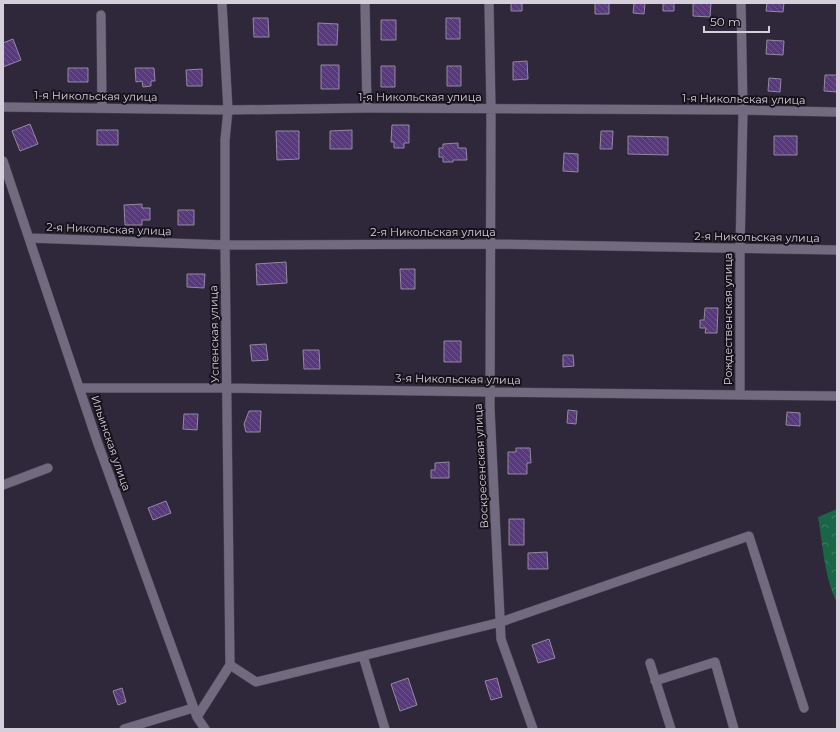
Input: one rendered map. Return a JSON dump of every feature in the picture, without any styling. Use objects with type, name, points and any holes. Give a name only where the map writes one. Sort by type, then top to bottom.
[{"type":"street","name":"Успенская улица","points":[[222,3],[228,110],[225,140],[225,245],[230,665]]},
{"type":"street","name":"Воскресенская улица","points":[[489,3],[491,109],[490,392],[501,639],[533,729]]},
{"type":"street","name":"Рождественская улица","points":[[740,394],[740,249],[743,110],[741,3]]},
{"type":"street","points":[[364,4],[367,108]]},
{"type":"street","points":[[101,15],[102,108]]},
{"type":"street","name":"1-я Никольская улица","points":[[3,107],[228,110],[367,108],[837,112]]},
{"type":"street","name":"Ильинская улица","points":[[3,161],[100,448],[193,708],[204,729]]},
{"type":"street","name":"2-я Никольская улица","points":[[29,238],[225,245],[490,244],[837,250]]},
{"type":"street","name":"3-я Никольская улица","points":[[79,388],[227,388],[837,396]]},
{"type":"street","points":[[3,485],[48,468]]},
{"type":"street","points":[[197,717],[230,665],[256,682],[501,622],[748,536],[804,708]]},
{"type":"street","points":[[363,656],[385,729]]},
{"type":"street","points":[[655,680],[715,662],[734,729]]},
{"type":"street","points":[[650,663],[671,729]]},
{"type":"street","points":[[124,729],[193,708]]},
{"type":"green space","points":[[837,509],[837,603],[829,582],[824,560],[818,517]]},
{"type":"building","points":[[511,3],[522,3],[522,11],[511,11]]},
{"type":"building","points":[[595,3],[609,3],[609,14],[595,14]]},
{"type":"building","points":[[634,3],[645,3],[644,14],[633,13]]},
{"type":"building","points":[[663,3],[674,3],[674,11],[663,11]]},
{"type":"building","points":[[693,3],[711,3],[710,17],[693,16]]},
{"type":"building","points":[[767,3],[784,3],[783,12],[766,11]]},
{"type":"building","points":[[253,18],[268,18],[269,37],[254,37]]},
{"type":"building","points":[[446,18],[460,18],[460,39],[446,39]]},
{"type":"building","points":[[381,20],[396,20],[396,40],[381,40]]},
{"type":"building","points":[[318,23],[338,24],[337,45],[318,45]]},
{"type":"building","points":[[13,39],[21,60],[3,67],[3,43]]},
{"type":"building","points":[[767,40],[784,41],[783,55],[766,54]]},
{"type":"building","points":[[527,61],[528,79],[513,80],[513,62]]},
{"type":"building","points":[[321,65],[339,65],[339,89],[321,89]]},
{"type":"building","points":[[381,66],[395,66],[395,87],[381,87]]},
{"type":"building","points":[[447,66],[461,66],[461,86],[447,86]]},
{"type":"building","points":[[68,68],[88,68],[88,82],[68,82]]},
{"type":"building","points":[[135,68],[154,68],[155,81],[151,81],[151,86],[143,87],[142,81],[136,82]]},
{"type":"building","points":[[202,69],[202,86],[187,86],[186,70]]},
{"type":"building","points":[[825,75],[837,75],[837,92],[824,91]]},
{"type":"building","points":[[769,78],[781,79],[780,92],[768,91]]},
{"type":"building","points":[[30,124],[38,144],[20,151],[12,131]]},
{"type":"building","points":[[392,125],[409,125],[409,143],[404,143],[404,148],[394,148],[394,142],[391,142]]},
{"type":"building","points":[[97,130],[118,130],[118,145],[97,145]]},
{"type":"building","points":[[352,130],[352,149],[330,149],[330,131]]},
{"type":"building","points":[[276,131],[299,131],[299,159],[277,160]]},
{"type":"building","points":[[601,131],[613,131],[612,149],[600,149]]},
{"type":"building","points":[[628,136],[668,137],[668,155],[628,154]]},
{"type":"building","points":[[774,136],[797,136],[797,155],[774,155]]},
{"type":"building","points":[[458,143],[458,148],[466,148],[467,160],[443,162],[443,157],[439,157],[439,148],[443,148],[443,144]]},
{"type":"building","points":[[564,153],[578,154],[578,172],[563,171]]},
{"type":"building","points":[[142,204],[142,208],[150,208],[150,220],[142,220],[142,225],[125,225],[124,205]]},
{"type":"building","points":[[178,210],[194,210],[194,225],[178,225]]},
{"type":"building","points":[[286,262],[287,283],[257,285],[256,264]]},
{"type":"building","points":[[400,269],[415,269],[415,289],[401,289]]},
{"type":"building","points":[[187,274],[205,274],[204,288],[187,287]]},
{"type":"building","points":[[705,308],[718,308],[717,333],[705,333],[706,328],[700,328],[700,320],[704,320]]},
{"type":"building","points":[[444,341],[461,341],[461,362],[444,362]]},
{"type":"building","points":[[266,344],[268,360],[252,361],[250,345]]},
{"type":"building","points":[[303,350],[319,350],[320,369],[304,369]]},
{"type":"building","points":[[563,355],[573,355],[574,366],[563,367]]},
{"type":"building","points":[[568,410],[577,411],[576,424],[567,423]]},
{"type":"building","points":[[249,411],[261,411],[260,432],[246,432],[244,424]]},
{"type":"building","points":[[787,412],[800,413],[800,426],[786,425]]},
{"type":"building","points":[[184,414],[198,414],[197,430],[183,429]]},
{"type":"building","points":[[516,448],[530,448],[531,463],[527,463],[527,474],[508,474],[508,452],[516,452]]},
{"type":"building","points":[[449,462],[449,478],[431,478],[431,470],[435,470],[435,463]]},
{"type":"building","points":[[166,501],[171,513],[153,520],[148,508]]},
{"type":"building","points":[[509,519],[524,519],[524,545],[509,545]]},
{"type":"building","points":[[547,552],[548,569],[528,569],[528,553]]},
{"type":"building","points":[[549,639],[555,658],[538,663],[532,645]]},
{"type":"building","points":[[408,678],[417,705],[400,711],[391,684]]},
{"type":"building","points":[[497,678],[502,697],[491,700],[485,681]]},
{"type":"building","points":[[122,688],[126,702],[118,705],[113,691]]}]
